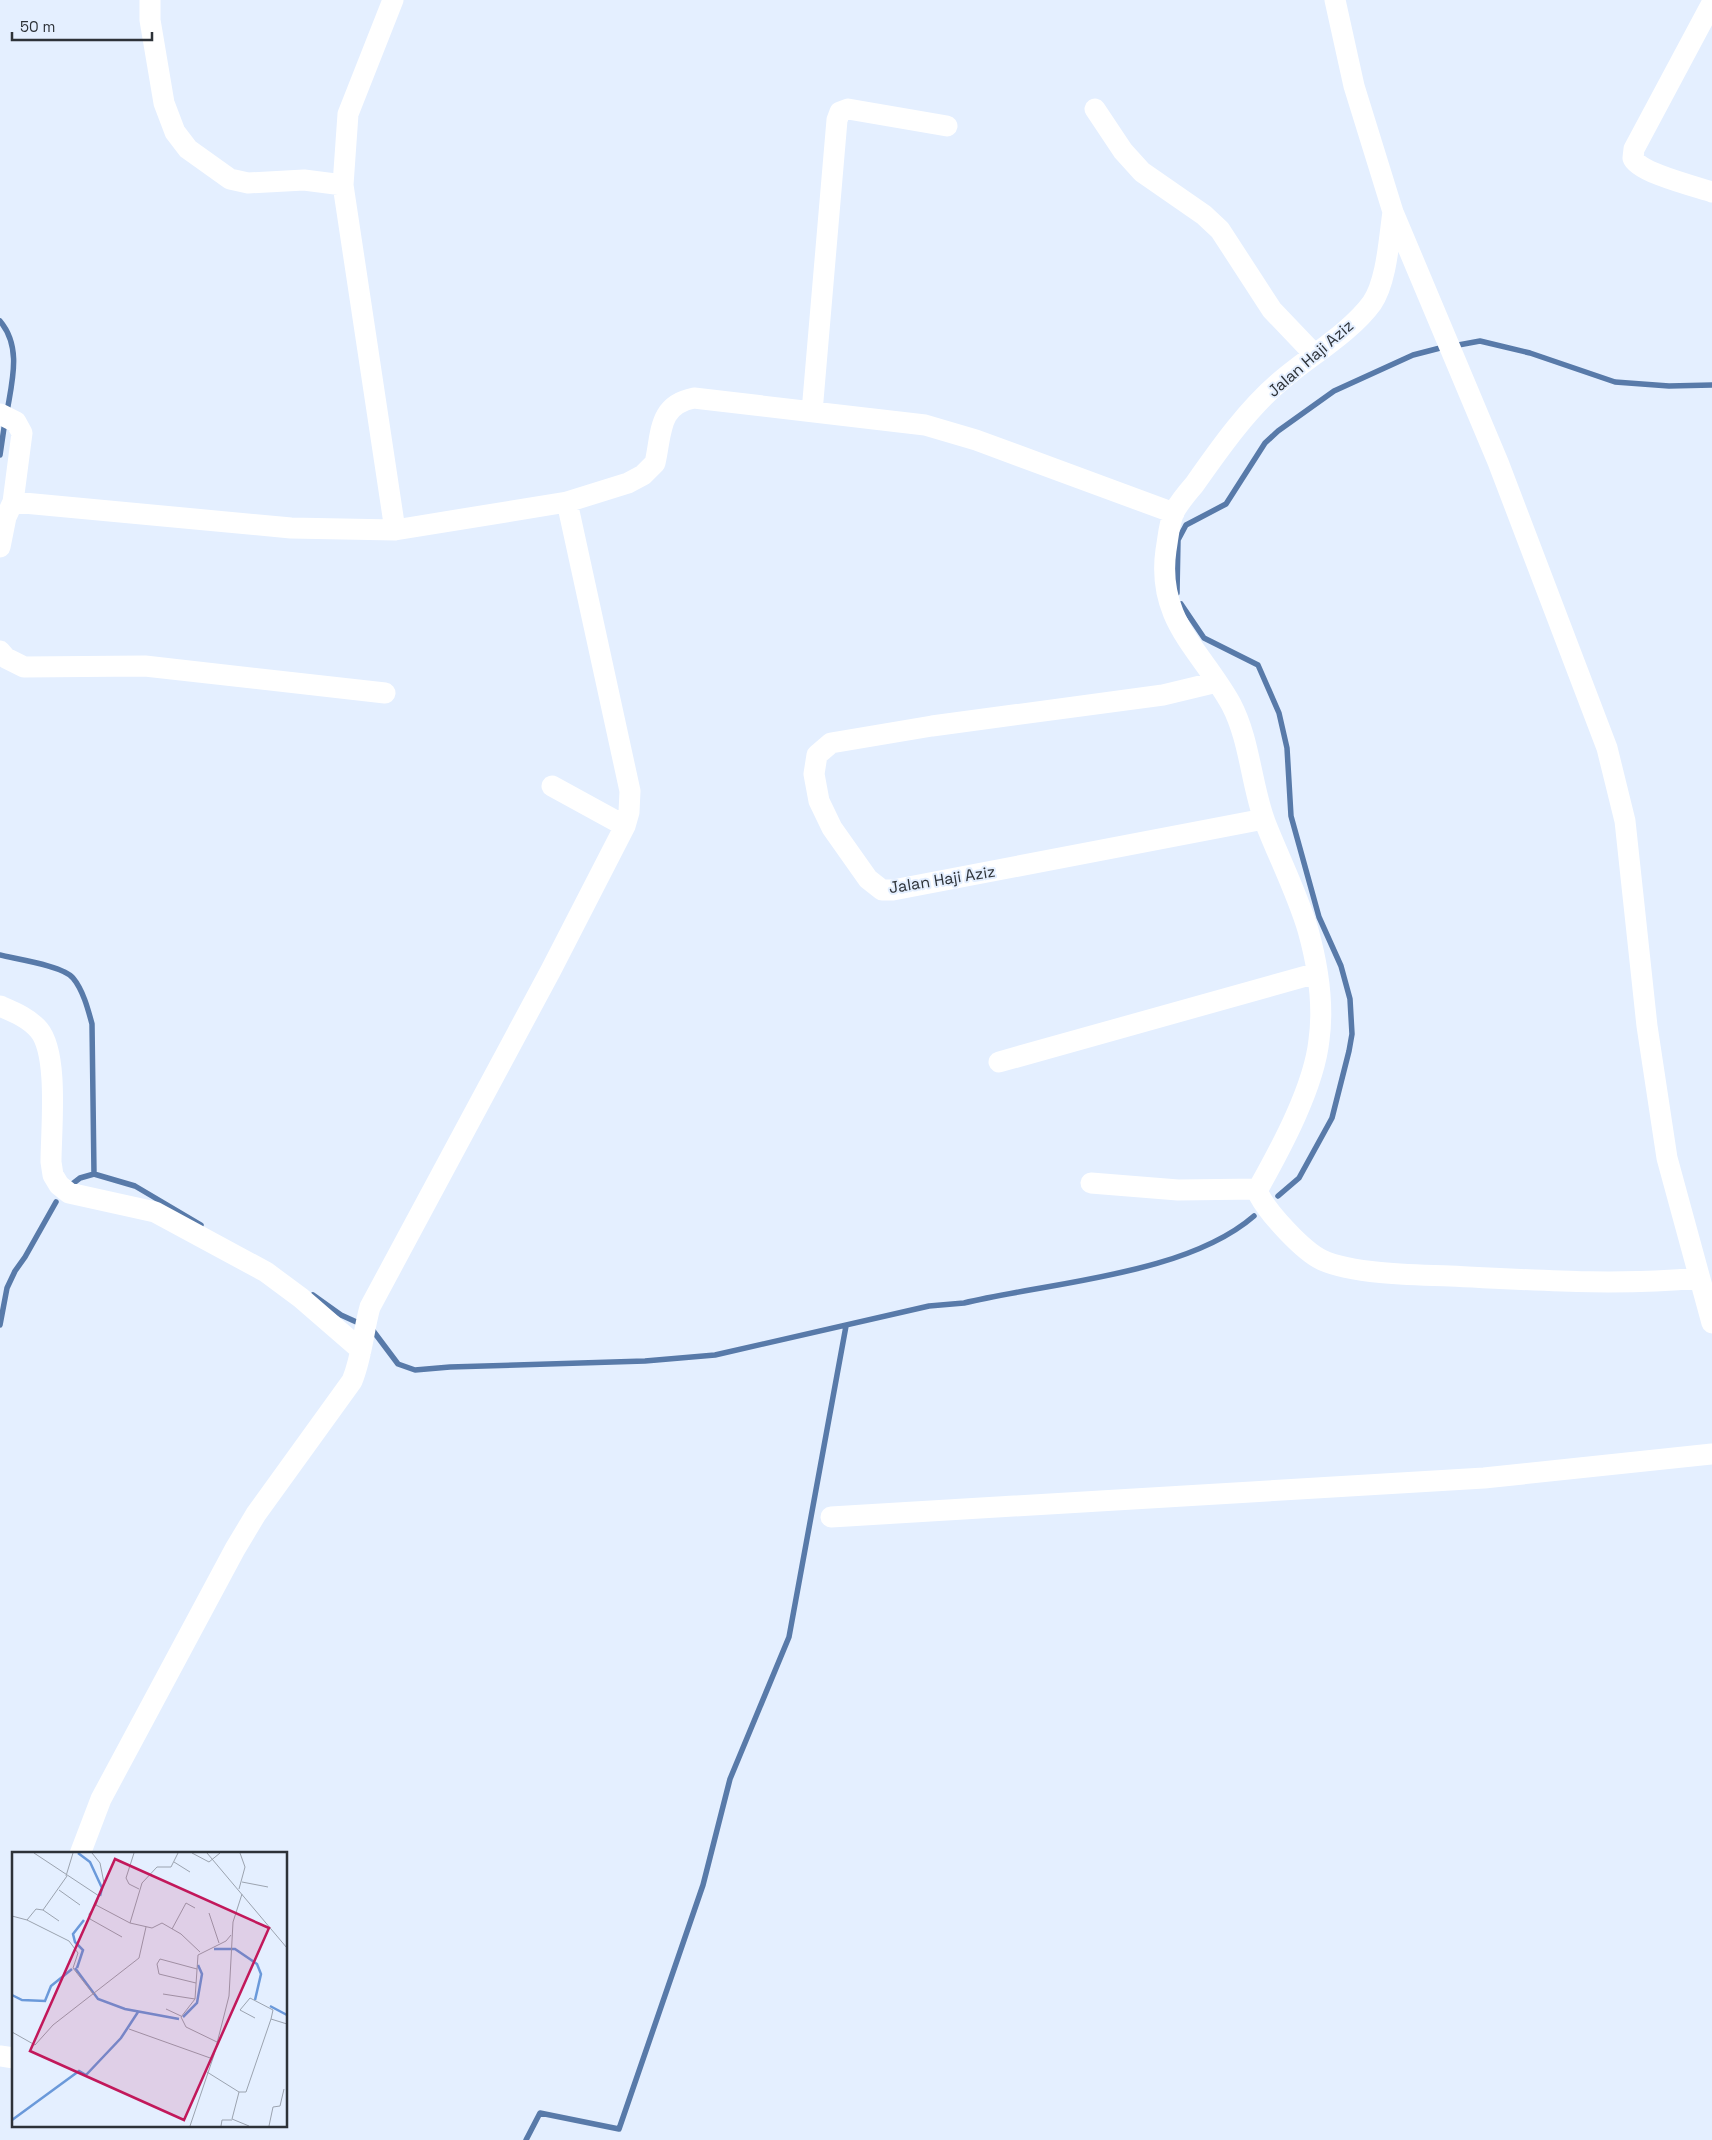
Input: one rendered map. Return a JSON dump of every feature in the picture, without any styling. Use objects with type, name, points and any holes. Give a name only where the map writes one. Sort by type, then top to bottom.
[{"type":"street","points":[[150,0],[150,20],[164,103],[175,132],[188,149],[230,178],[248,184],[304,180],[343,185]]},
{"type":"street","points":[[393,0],[348,114],[343,185],[396,530]]},
{"type":"street","points":[[1336,0],[1354,86],[1393,212],[1464,380],[1599,723],[1613,771],[1624,820],[1647,1026],[1667,1158],[1712,1323]]},
{"type":"street","points":[[1712,3],[1634,149],[1633,158],[1638,165],[1655,173],[1712,192]]},
{"type":"street","points":[[812,412],[837,120],[840,112],[848,108],[947,126]]},
{"type":"street","points":[[1095,109],[1123,152],[1142,172],[1204,215],[1220,230],[1272,310],[1314,354]]},
{"type":"street","name":"Jalan Haji Aziz","points":[[1174,513],[1217,451],[1280,381],[1371,305],[1378,293],[1382,280],[1393,212]]},
{"type":"street","points":[[12,502],[291,528],[396,530],[567,502],[620,486],[650,469],[655,463],[666,415],[672,406],[681,401],[694,398],[903,422],[956,434],[1174,513],[1165,574],[1170,607],[1193,650],[1217,682],[1232,707],[1252,766],[1264,819],[1291,881],[1308,930],[1317,973],[1321,1013],[1316,1060],[1288,1133],[1258,1189],[1262,1201],[1296,1241],[1308,1251],[1323,1260],[1354,1268],[1415,1275],[1612,1284],[1699,1278]]},
{"type":"street","points":[[0,547],[6,517],[12,502],[22,433],[8,418]]},
{"type":"street","points":[[81,1852],[101,1799],[235,1549],[256,1514],[352,1381],[360,1362],[362,1342],[370,1307],[551,970],[625,826],[629,812],[630,791],[567,502]]},
{"type":"street","points":[[0,651],[16,664],[24,667],[145,666],[385,693]]},
{"type":"street","name":"Jalan Haji Aziz","points":[[1217,682],[1163,695],[932,726],[831,743],[817,755],[814,774],[818,801],[832,828],[853,860],[868,879],[882,890],[893,890],[1264,819]]},
{"type":"street","points":[[552,786],[625,826]]},
{"type":"street","points":[[999,1062],[1317,973]]},
{"type":"street","points":[[0,1006],[24,1017],[39,1030],[47,1043],[51,1060],[50,1162],[53,1176],[59,1185],[69,1193],[84,1198],[155,1212],[190,1230],[266,1272],[362,1342]]},
{"type":"street","points":[[1091,1183],[1178,1190],[1258,1189]]},
{"type":"street","points":[[831,1517],[1484,1478],[1712,1454]]},
{"type":"waterway","points":[[0,321],[7,331],[11,342],[14,365],[7,412]]},
{"type":"waterway","points":[[1453,346],[1480,341],[1530,353],[1615,382],[1669,386],[1712,385]]},
{"type":"waterway","points":[[1177,593],[1178,540],[1186,525],[1226,504],[1265,443],[1278,431],[1334,391],[1413,355],[1444,347]]},
{"type":"waterway","points":[[0,455],[5,421]]},
{"type":"waterway","points":[[1181,604],[1204,638],[1258,665],[1279,713],[1287,748],[1291,816],[1319,917],[1341,966],[1350,999],[1352,1034],[1332,1118],[1299,1178],[1278,1196]]},
{"type":"waterway","points":[[0,955],[60,970],[73,978],[82,994],[92,1024],[94,1174]]},
{"type":"waterway","points":[[71,1185],[80,1178],[94,1174],[135,1186],[201,1225]]},
{"type":"waterway","points":[[0,1325],[7,1288],[56,1202]]},
{"type":"waterway","points":[[371,1328],[398,1364],[415,1370],[450,1367],[645,1361],[715,1355],[929,1306],[964,1303],[1116,1274],[1155,1264],[1192,1252],[1226,1236],[1254,1216]]},
{"type":"waterway","points":[[313,1295],[341,1315],[363,1325]]},
{"type":"waterway","points":[[526,2140],[540,2113],[619,2129],[703,1885],[730,1779],[789,1637],[846,1326]]}]
